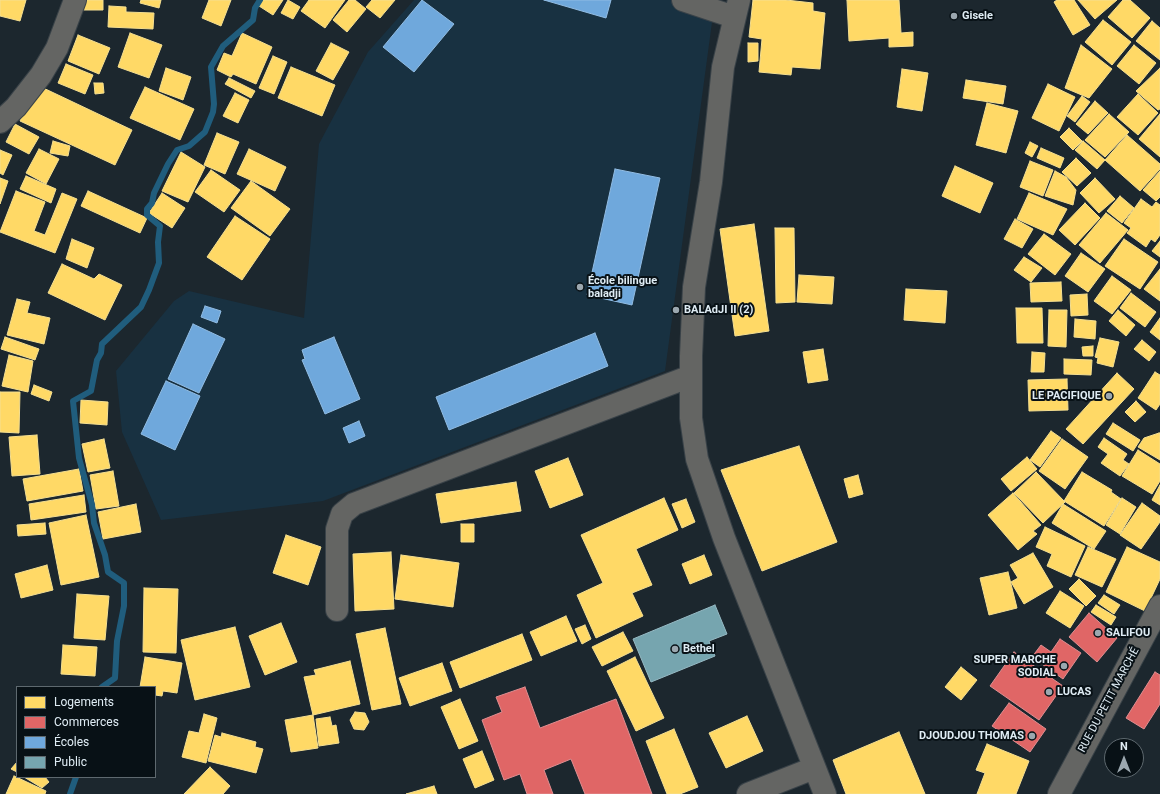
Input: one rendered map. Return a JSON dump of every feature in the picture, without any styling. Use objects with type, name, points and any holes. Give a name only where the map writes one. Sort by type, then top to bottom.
[{"type":"street","points":[[0,122],[16,107],[41,75],[57,48],[75,0]]},
{"type":"street","points":[[683,0],[737,9],[723,67],[711,182],[694,288],[690,376],[690,418],[697,459],[724,538],[825,794]]},
{"type":"street","points":[[337,610],[337,528],[342,514],[354,504],[690,376]]},
{"type":"street","name":"RUE DU PETIT MARCHÉ","points":[[1059,794],[1160,606]]},
{"type":"street","points":[[748,794],[814,768]]},
{"type":"shaded area","points":[[414,0],[715,0],[665,371],[323,501],[161,520],[122,432],[116,371],[174,301],[189,291],[304,318],[319,144],[368,52]]},
{"type":"building: Logements","points":[[0,0],[26,0],[20,21],[0,16]]},
{"type":"building: Logements","points":[[81,0],[103,0],[103,10],[81,10]]},
{"type":"building: Logements","points":[[141,0],[161,0],[159,8],[140,3]]},
{"type":"building: Logements","points":[[209,0],[231,0],[221,26],[202,18]]},
{"type":"building: Logements","points":[[262,0],[283,0],[273,15],[259,6]]},
{"type":"building: Logements","points":[[288,0],[300,7],[293,19],[281,13]]},
{"type":"building: Logements","points":[[309,0],[345,0],[325,28],[301,11]]},
{"type":"building: Logements","points":[[349,0],[355,0],[366,9],[347,32],[333,20]]},
{"type":"building: Logements","points":[[372,0],[395,0],[380,18],[366,7]]},
{"type":"building: Logements","points":[[753,0],[786,0],[813,3],[813,11],[825,13],[820,69],[792,67],[791,75],[759,72],[762,39],[749,37]]},
{"type":"building: Logements","points":[[847,0],[899,0],[901,33],[913,32],[913,46],[889,47],[889,38],[849,41]]},
{"type":"building: Logements","points":[[1057,0],[1074,0],[1090,25],[1073,35],[1054,2]]},
{"type":"building: Logements","points":[[1078,0],[1117,0],[1095,19]]},
{"type":"building: Logements","points":[[1123,0],[1130,0],[1150,18],[1132,38],[1108,17]]},
{"type":"building: Logements","points":[[109,6],[126,7],[126,12],[154,13],[153,29],[108,27]]},
{"type":"building: Logements","points":[[1103,20],[1131,42],[1112,65],[1085,42]]},
{"type":"building: Logements","points":[[1152,21],[1160,28],[1160,60],[1136,41]]},
{"type":"building: Logements","points":[[130,33],[162,45],[149,78],[118,67]]},
{"type":"building: Logements","points":[[242,33],[272,47],[256,84],[233,74],[231,77],[217,70],[224,53],[232,56]]},
{"type":"building: Logements","points":[[78,35],[110,48],[99,74],[68,61]]},
{"type":"building: Logements","points":[[331,43],[349,52],[333,80],[316,71]]},
{"type":"building: Logements","points":[[748,43],[758,43],[758,61],[748,62]]},
{"type":"building: Logements","points":[[1081,45],[1112,69],[1089,98],[1065,88]]},
{"type":"building: Logements","points":[[1134,45],[1156,63],[1139,84],[1117,66]]},
{"type":"building: Logements","points":[[273,56],[287,62],[274,94],[259,88]]},
{"type":"building: Logements","points":[[66,64],[93,75],[85,94],[58,83]]},
{"type":"building: Logements","points":[[291,67],[335,85],[322,116],[278,98]]},
{"type":"building: Logements","points":[[166,68],[191,77],[183,100],[159,91]]},
{"type":"building: Logements","points":[[1160,68],[1160,109],[1158,110],[1136,91]]},
{"type":"building: Logements","points":[[902,69],[928,73],[922,111],[897,107]]},
{"type":"building: Logements","points":[[229,78],[255,91],[251,98],[225,84]]},
{"type":"building: Logements","points":[[966,80],[1006,86],[1003,104],[963,98]]},
{"type":"building: Logements","points":[[94,83],[103,83],[104,93],[95,94]]},
{"type":"building: Logements","points":[[1048,84],[1075,97],[1059,131],[1032,118]]},
{"type":"building: Logements","points":[[37,85],[132,130],[115,165],[20,121]]},
{"type":"building: Logements","points":[[145,87],[194,109],[180,140],[130,118]]},
{"type":"building: Logements","points":[[235,93],[249,100],[238,123],[223,116]]},
{"type":"building: Logements","points":[[1138,94],[1158,113],[1138,135],[1117,117]]},
{"type":"building: Logements","points":[[1082,96],[1090,102],[1075,122],[1067,116]]},
{"type":"building: Logements","points":[[1095,101],[1108,113],[1088,134],[1076,124]]},
{"type":"building: Logements","points":[[987,103],[1018,111],[1006,153],[976,145]]},
{"type":"building: Logements","points":[[1109,114],[1129,132],[1105,157],[1085,140]]},
{"type":"building: Logements","points":[[1160,114],[1160,157],[1139,139]]},
{"type":"building: Logements","points":[[15,124],[39,137],[29,154],[6,142]]},
{"type":"building: Logements","points":[[1069,128],[1082,141],[1073,150],[1060,137]]},
{"type":"building: Logements","points":[[217,133],[239,142],[225,174],[204,165]]},
{"type":"building: Logements","points":[[1127,135],[1160,164],[1160,169],[1140,191],[1105,160]]},
{"type":"building: Logements","points":[[53,141],[70,146],[68,156],[50,153]]},
{"type":"building: Logements","points":[[1083,141],[1105,160],[1097,169],[1075,150]]},
{"type":"building: Logements","points":[[1030,142],[1038,146],[1032,157],[1025,153]]},
{"type":"building: Logements","points":[[1041,148],[1064,158],[1060,168],[1037,158]]},
{"type":"building: Logements","points":[[39,149],[59,159],[46,184],[26,173]]},
{"type":"building: Logements","points":[[249,149],[286,167],[275,191],[237,174]]},
{"type":"building: Logements","points":[[0,150],[12,155],[3,175],[0,173]]},
{"type":"building: Logements","points":[[181,152],[205,167],[188,202],[162,191]]},
{"type":"building: Logements","points":[[1076,158],[1091,173],[1077,186],[1062,172]]},
{"type":"building: Logements","points":[[1030,161],[1053,170],[1043,196],[1020,187]]},
{"type":"building: Logements","points":[[955,166],[993,183],[980,213],[942,196]]},
{"type":"building: Logements","points":[[211,170],[240,190],[224,212],[195,192]]},
{"type":"building: Logements","points":[[1055,171],[1066,177],[1076,190],[1073,205],[1045,196]]},
{"type":"building: Logements","points":[[1160,171],[1160,197],[1156,201],[1143,190]]},
{"type":"building: Logements","points":[[26,176],[56,189],[51,203],[20,189]]},
{"type":"building: Logements","points":[[0,178],[8,181],[0,204]]},
{"type":"building: Logements","points":[[1095,178],[1115,199],[1099,213],[1080,193]]},
{"type":"building: Logements","points":[[251,181],[290,209],[270,236],[231,208]]},
{"type":"building: Logements","points":[[16,191],[45,202],[34,231],[45,235],[62,193],[77,199],[55,253],[0,232]]},
{"type":"building: Logements","points":[[88,191],[147,218],[140,233],[81,206]]},
{"type":"building: Logements","points":[[162,193],[185,208],[172,228],[149,213]]},
{"type":"building: Logements","points":[[1029,193],[1067,209],[1053,235],[1017,219]]},
{"type":"building: Logements","points":[[1120,196],[1134,208],[1122,223],[1107,211]]},
{"type":"building: Logements","points":[[1141,199],[1152,207],[1156,202],[1160,205],[1160,235],[1155,242],[1151,239],[1146,247],[1127,233],[1131,228],[1124,223]]},
{"type":"building: Logements","points":[[1085,203],[1100,218],[1075,245],[1059,230]]},
{"type":"building: Logements","points":[[1106,213],[1128,230],[1100,263],[1079,245]]},
{"type":"building: Logements","points":[[235,216],[270,239],[242,280],[207,257]]},
{"type":"building: Logements","points":[[1015,219],[1033,229],[1022,248],[1004,239]]},
{"type":"building: Logements","points":[[754,224],[769,331],[735,336],[720,229]]},
{"type":"building: Logements","points":[[775,228],[794,228],[795,302],[776,303]]},
{"type":"building: Logements","points":[[1044,234],[1071,254],[1055,275],[1028,254]]},
{"type":"building: Logements","points":[[72,239],[94,248],[87,268],[66,259]]},
{"type":"building: Logements","points":[[1124,239],[1158,262],[1140,289],[1105,266]]},
{"type":"building: Logements","points":[[1160,241],[1160,257],[1152,251]]},
{"type":"building: Logements","points":[[1081,253],[1105,269],[1088,292],[1065,276]]},
{"type":"building: Logements","points":[[1024,257],[1042,268],[1031,282],[1014,270]]},
{"type":"building: Logements","points":[[62,264],[94,279],[99,274],[122,285],[105,320],[48,293]]},
{"type":"building: Logements","points":[[1160,269],[1160,301],[1144,289]]},
{"type":"building: Logements","points":[[799,275],[834,277],[832,304],[797,302]]},
{"type":"building: Logements","points":[[1112,276],[1131,290],[1112,314],[1094,301]]},
{"type":"building: Logements","points":[[1061,282],[1062,301],[1031,302],[1030,283]]},
{"type":"building: Logements","points":[[906,289],[947,291],[945,323],[904,320]]},
{"type":"building: Logements","points":[[1131,293],[1156,312],[1145,327],[1120,308]]},
{"type":"building: Logements","points":[[1087,294],[1088,315],[1071,316],[1070,295]]},
{"type":"building: Logements","points":[[17,299],[30,302],[27,313],[50,318],[44,344],[7,335]]},
{"type":"building: Logements","points":[[1016,308],[1042,308],[1043,343],[1017,343]]},
{"type":"building: Logements","points":[[1049,310],[1067,310],[1066,347],[1048,346]]},
{"type":"building: Logements","points":[[1118,310],[1135,325],[1126,336],[1109,321]]},
{"type":"building: Logements","points":[[1160,318],[1160,340],[1150,332]]},
{"type":"building: Logements","points":[[1075,319],[1096,321],[1095,339],[1074,337]]},
{"type":"building: Logements","points":[[5,337],[39,349],[35,360],[1,349]]},
{"type":"building: Logements","points":[[1100,338],[1119,342],[1113,367],[1097,363],[1098,358],[1095,357]]},
{"type":"building: Logements","points":[[1142,340],[1156,352],[1149,361],[1134,349]]},
{"type":"building: Logements","points":[[1093,346],[1093,356],[1083,356],[1082,347]]},
{"type":"building: Logements","points":[[823,349],[828,380],[808,383],[803,352]]},
{"type":"building: Logements","points":[[1032,352],[1045,353],[1044,372],[1031,372]]},
{"type":"building: Logements","points":[[9,355],[33,361],[28,392],[2,386]]},
{"type":"building: Logements","points":[[1064,359],[1092,360],[1091,375],[1064,374]]},
{"type":"building: Logements","points":[[1155,372],[1160,375],[1160,404],[1156,410],[1138,398]]},
{"type":"building: Logements","points":[[1117,373],[1134,389],[1083,444],[1066,429]]},
{"type":"building: Logements","points":[[1067,379],[1068,410],[1029,411],[1028,380]]},
{"type":"building: Logements","points":[[34,385],[52,392],[49,401],[31,394]]},
{"type":"building: Logements","points":[[0,392],[20,392],[19,433],[0,432]]},
{"type":"building: Logements","points":[[81,400],[108,402],[107,425],[80,423]]},
{"type":"building: Logements","points":[[1136,401],[1146,412],[1135,422],[1125,412]]},
{"type":"building: Logements","points":[[1113,423],[1140,440],[1133,451],[1106,434]]},
{"type":"building: Logements","points":[[1051,431],[1061,438],[1040,467],[1030,460]]},
{"type":"building: Logements","points":[[1160,433],[1160,460],[1138,447],[1144,438]]},
{"type":"building: Logements","points":[[37,435],[40,474],[12,476],[9,437]]},
{"type":"building: Logements","points":[[1104,438],[1127,454],[1123,460],[1129,464],[1120,476],[1101,463],[1108,454],[1098,447]]},
{"type":"building: Logements","points":[[104,439],[110,468],[88,472],[82,444]]},
{"type":"building: Logements","points":[[1062,439],[1088,457],[1065,489],[1039,471]]},
{"type":"building: Logements","points":[[799,446],[837,542],[762,571],[721,470]]},
{"type":"building: Logements","points":[[1138,450],[1160,464],[1160,481],[1152,494],[1122,476]]},
{"type":"building: Logements","points":[[1027,457],[1037,469],[1011,491],[1001,479]]},
{"type":"building: Logements","points":[[568,458],[583,495],[550,508],[535,471]]},
{"type":"building: Logements","points":[[79,469],[83,491],[27,501],[23,479]]},
{"type":"building: Logements","points":[[113,471],[119,506],[96,509],[90,475]]},
{"type":"building: Logements","points":[[1036,472],[1065,502],[1043,523],[1014,493]]},
{"type":"building: Logements","points":[[1082,472],[1112,490],[1111,492],[1121,499],[1104,526],[1064,501]]},
{"type":"building: Logements","points":[[858,475],[863,494],[849,498],[844,479]]},
{"type":"building: Logements","points":[[516,482],[521,511],[441,523],[436,494]]},
{"type":"building: Logements","points":[[1160,485],[1160,505],[1152,500]]},
{"type":"building: Logements","points":[[1013,493],[1041,525],[1033,531],[1037,534],[1018,550],[988,515]]},
{"type":"building: Logements","points":[[84,495],[86,512],[31,520],[29,504]]},
{"type":"building: Logements","points":[[664,498],[678,530],[636,549],[652,585],[632,593],[643,616],[596,638],[577,595],[603,583],[581,535]]},
{"type":"building: Logements","points":[[1122,498],[1136,507],[1120,534],[1106,525]]},
{"type":"building: Logements","points":[[686,499],[695,522],[682,528],[672,504]]},
{"type":"building: Logements","points":[[1142,503],[1160,516],[1160,522],[1141,549],[1120,535]]},
{"type":"building: Logements","points":[[136,504],[141,532],[103,539],[98,512]]},
{"type":"building: Logements","points":[[1063,504],[1106,531],[1094,549],[1052,523]]},
{"type":"building: Logements","points":[[86,515],[99,577],[61,585],[49,523]]},
{"type":"building: Logements","points":[[45,523],[46,534],[18,536],[17,525]]},
{"type":"building: Logements","points":[[461,524],[474,524],[474,542],[461,542]]},
{"type":"building: Logements","points":[[1045,527],[1085,546],[1071,577],[1047,566],[1052,554],[1036,547]]},
{"type":"building: Logements","points":[[286,535],[321,547],[308,585],[273,573]]},
{"type":"building: Logements","points":[[1088,547],[1116,559],[1102,587],[1075,575]]},
{"type":"building: Logements","points":[[1127,547],[1160,562],[1160,579],[1145,611],[1106,592]]},
{"type":"building: Logements","points":[[391,552],[394,609],[355,611],[353,554]]},
{"type":"building: Logements","points":[[1033,553],[1053,587],[1024,604],[1011,582],[1018,578],[1010,565]]},
{"type":"building: Logements","points":[[401,555],[459,563],[453,607],[395,599]]},
{"type":"building: Logements","points":[[704,555],[712,575],[690,584],[682,564]]},
{"type":"building: Logements","points":[[47,565],[53,590],[21,598],[15,574]]},
{"type":"building: Logements","points":[[1008,572],[1017,608],[989,615],[980,578]]},
{"type":"building: Logements","points":[[1079,579],[1096,596],[1086,606],[1069,589]]},
{"type":"building: Logements","points":[[144,588],[178,589],[176,653],[143,652]]},
{"type":"building: Logements","points":[[1060,591],[1084,606],[1070,628],[1046,613]]},
{"type":"building: Logements","points":[[77,594],[109,596],[105,640],[74,638]]},
{"type":"building: Logements","points":[[1104,595],[1120,605],[1114,614],[1098,603]]},
{"type":"building: Logements","points":[[1096,605],[1116,617],[1111,625],[1091,612]]},
{"type":"building: Logements","points":[[566,616],[577,641],[541,656],[530,632]]},
{"type":"building: Logements","points":[[281,623],[297,662],[265,675],[249,636]]},
{"type":"building: Logements","points":[[585,625],[591,639],[582,644],[575,629]]},
{"type":"building: Logements","points":[[235,627],[250,687],[195,700],[181,640]]},
{"type":"building: Logements","points":[[385,628],[401,704],[372,710],[356,634]]},
{"type":"building: Logements","points":[[623,632],[633,651],[602,666],[592,647]]},
{"type":"building: Logements","points":[[522,634],[532,660],[460,688],[450,662]]},
{"type":"building: Logements","points":[[63,645],[97,647],[95,676],[61,674]]},
{"type":"building: Logements","points":[[145,657],[182,663],[177,693],[163,691],[162,696],[156,695],[156,686],[140,686]]},
{"type":"building: Logements","points":[[635,657],[664,718],[636,731],[607,671]]},
{"type":"building: Logements","points":[[350,661],[360,704],[313,715],[304,677],[316,675],[314,670]]},
{"type":"building: Logements","points":[[442,663],[452,691],[410,706],[399,678]]},
{"type":"building: Logements","points":[[961,667],[977,680],[961,700],[945,687]]},
{"type":"building: Logements","points":[[460,699],[478,741],[459,749],[441,707]]},
{"type":"building: Logements","points":[[355,712],[365,713],[369,722],[364,730],[354,729],[350,720]]},
{"type":"building: Logements","points":[[204,714],[217,718],[206,763],[182,757],[189,731],[199,733]]},
{"type":"building: Logements","points":[[313,715],[318,748],[291,752],[285,720]]},
{"type":"building: Logements","points":[[747,716],[763,751],[726,768],[709,733]]},
{"type":"building: Logements","points":[[330,717],[332,726],[336,725],[339,743],[319,746],[316,719]]},
{"type":"building: Logements","points":[[674,729],[698,787],[680,794],[667,794],[646,741]]},
{"type":"building: Logements","points":[[899,732],[925,794],[846,794],[833,760]]},
{"type":"building: Logements","points":[[222,733],[256,742],[255,747],[263,749],[256,773],[208,761],[215,735],[221,737]]},
{"type":"building: Logements","points":[[987,744],[1029,761],[1016,794],[977,794],[985,773],[976,770]]},
{"type":"building: Logements","points":[[482,751],[494,780],[475,788],[463,759]]},
{"type":"building: Logements","points":[[16,763],[16,772],[11,769]]},
{"type":"building: Logements","points":[[210,767],[230,786],[223,794],[184,794]]},
{"type":"building: Logements","points":[[14,776],[46,791],[45,794],[6,794]]},
{"type":"building: Logements","points":[[26,778],[46,778],[49,782],[42,788]]},
{"type":"building: Logements","points":[[434,786],[437,794],[406,794]]},
{"type":"building: Commerces","points":[[1089,613],[1117,638],[1097,662],[1069,637]]},
{"type":"building: Commerces","points":[[1060,639],[1081,653],[1063,679],[1032,657],[1041,645],[1051,652]]},
{"type":"building: Commerces","points":[[1014,652],[1063,686],[1039,720],[990,686]]},
{"type":"building: Commerces","points":[[1155,672],[1160,675],[1160,704],[1144,729],[1126,718]]},
{"type":"building: Commerces","points":[[525,687],[540,728],[616,699],[652,794],[585,794],[571,759],[544,770],[553,794],[527,794],[520,774],[504,780],[482,720],[502,712],[496,697]]},
{"type":"building: Commerces","points":[[1009,703],[1046,729],[1030,752],[992,726]]},
{"type":"building: Écoles","points":[[422,0],[454,24],[414,72],[383,47]]},
{"type":"building: Écoles","points":[[544,0],[611,0],[606,18]]},
{"type":"building: Écoles","points":[[615,169],[660,178],[632,305],[587,295]]},
{"type":"building: Écoles","points":[[205,306],[221,311],[217,323],[201,317]]},
{"type":"building: Écoles","points":[[193,324],[225,339],[199,393],[168,379]]},
{"type":"building: Écoles","points":[[595,333],[608,366],[449,430],[436,397]]},
{"type":"building: Écoles","points":[[334,337],[360,399],[325,414],[302,360],[305,359],[302,350]]},
{"type":"building: Écoles","points":[[166,381],[200,396],[175,450],[141,434]]},
{"type":"building: Écoles","points":[[359,421],[365,436],[349,443],[343,428]]},
{"type":"building: Public","name":"Bethel","points":[[715,605],[727,634],[709,641],[715,656],[651,682],[633,639]]},
{"type":"waterway","points":[[103,686],[115,678],[117,641],[124,606],[124,583],[108,572],[105,555],[94,523],[92,505],[79,458],[73,401],[91,391],[97,360],[101,353],[102,344],[141,307],[149,290],[159,263],[158,242],[160,226],[147,215],[147,209],[152,203],[154,193],[168,164],[177,150],[189,146],[205,132],[213,112],[214,104],[211,67],[223,46],[253,20],[255,8],[260,0]]},
{"type":"waterway","points":[[70,794],[76,778]]},
{"type":"place","name":"Gisele","points":[[954,16]]},
{"type":"place","name":"École bilingue baladji","points":[[580,287]]},
{"type":"place","name":"BALAdJI II (2)","points":[[676,310]]},
{"type":"place","name":"LE PACIFIQUE","points":[[1109,396]]},
{"type":"place","name":"SALIFOU","points":[[1098,633]]},
{"type":"place","name":"Bethel","points":[[675,649]]},
{"type":"place","name":"SUPER MARCHE SODIAL","points":[[1064,666]]},
{"type":"place","name":"LUCAS","points":[[1049,692]]},
{"type":"place","name":"DJOUDJOU THOMAS","points":[[1032,736]]}]
